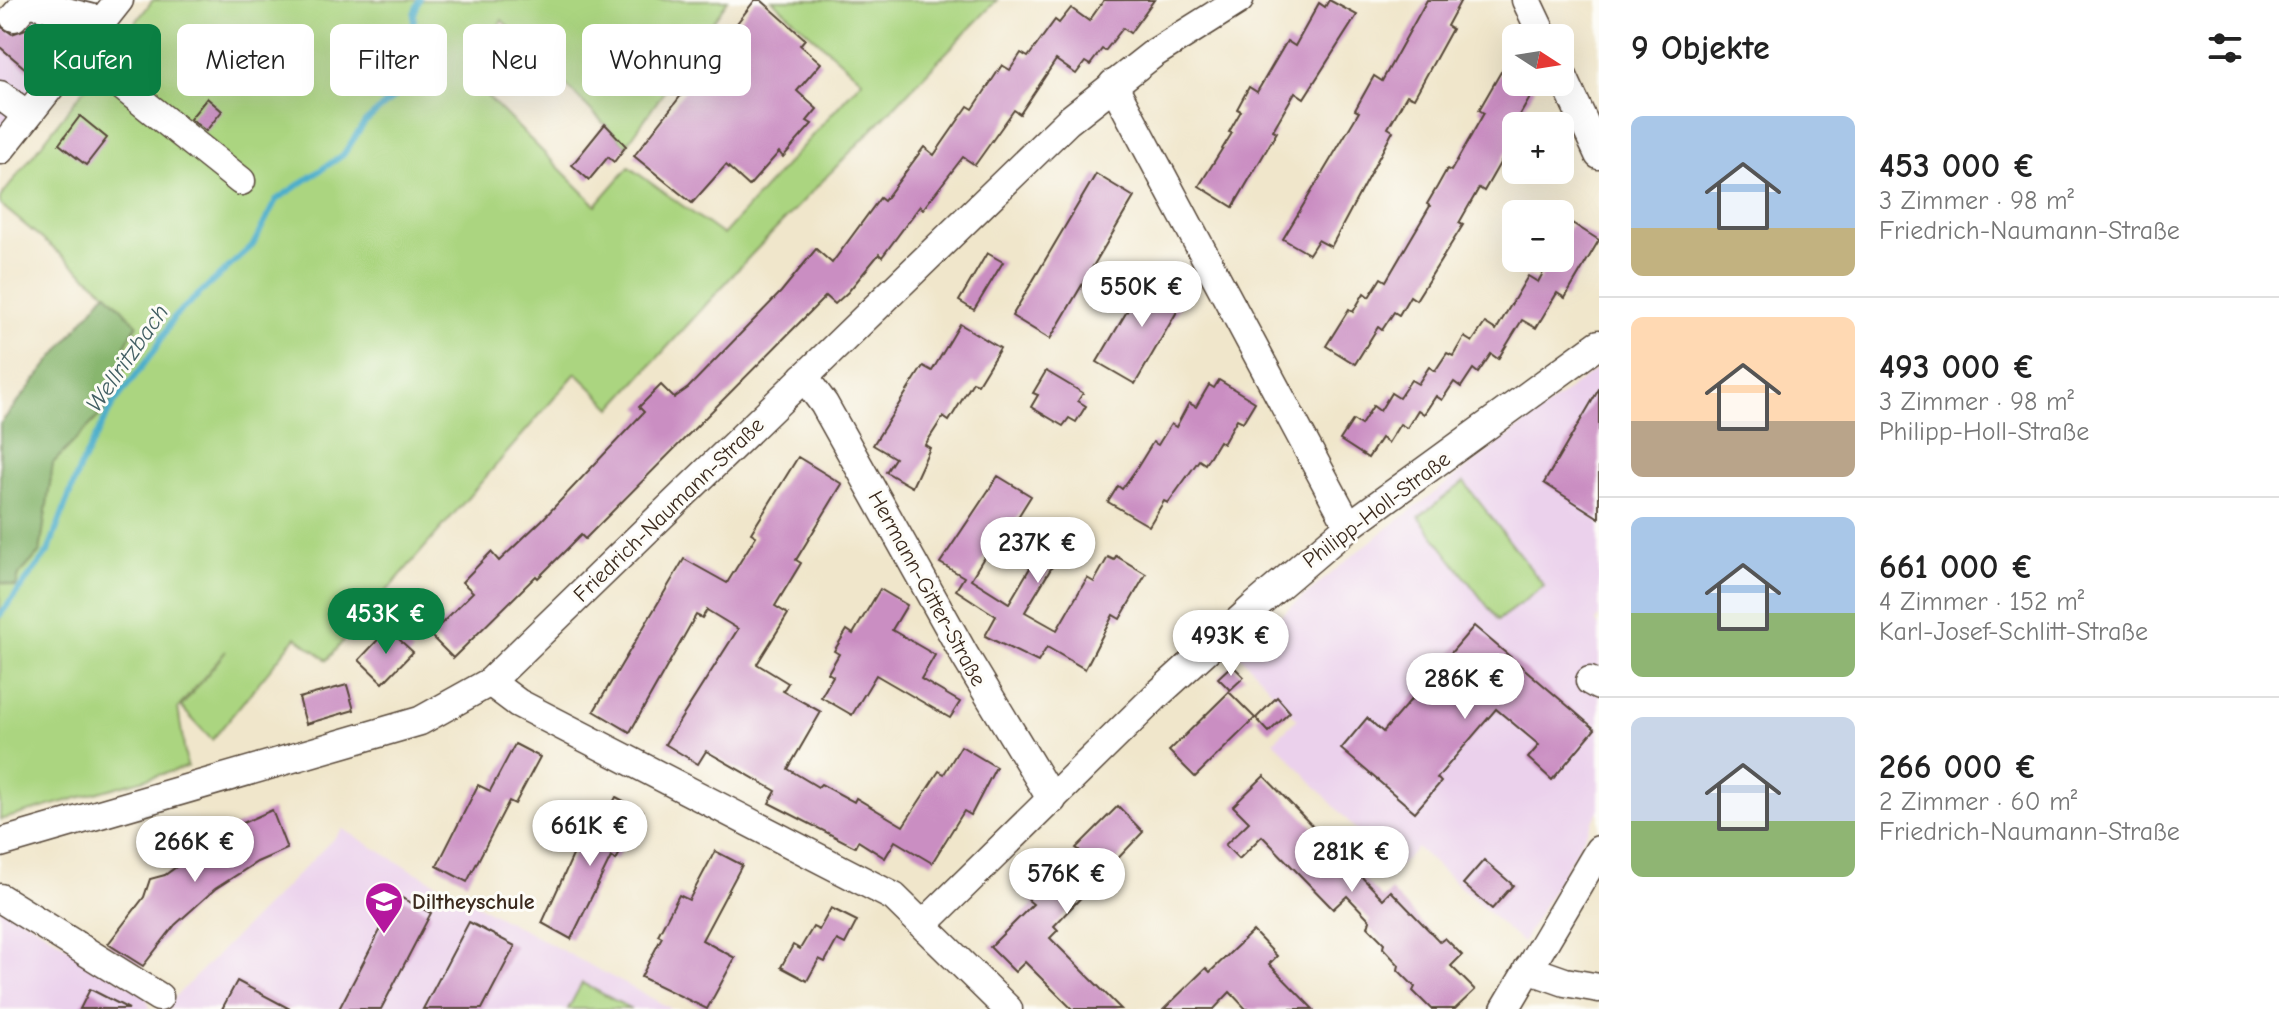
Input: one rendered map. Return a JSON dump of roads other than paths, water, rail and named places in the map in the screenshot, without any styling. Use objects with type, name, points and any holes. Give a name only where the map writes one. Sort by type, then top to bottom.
[{"type":"street","name":"Friedrich-Naumann-Straße","points":[[0,843],[420,721],[490,682],[1068,121],[1113,84],[1239,0]]},
{"type":"street","points":[[1526,0],[1537,24]]},
{"type":"street","points":[[14,17],[27,2],[110,10]]},
{"type":"street","points":[[1113,84],[1349,526]]},
{"type":"street","points":[[0,95],[27,115]]},
{"type":"street","points":[[0,150],[42,96]]},
{"type":"street","points":[[135,96],[241,181]]},
{"type":"street","points":[[1572,96],[1599,155]]},
{"type":"street","name":"Philipp-Holl-Straße","points":[[924,924],[1158,694],[1349,526],[1599,344]]},
{"type":"street","name":"Hermann-Gitter-Straße","points":[[804,377],[824,404],[965,656],[1052,800]]},
{"type":"street","points":[[490,682],[518,703],[894,897],[1008,1009]]},
{"type":"street","points":[[1505,1009],[1599,850]]},
{"type":"street","points":[[0,898],[159,997]]},
{"type":"street","points":[[1528,969],[1565,982],[1599,988]]},
{"type":"waterway","name":"Wellritzbach","points":[[0,615],[48,552],[80,467],[112,406],[155,350],[174,317],[253,245],[276,200],[343,155],[365,122],[395,96],[413,65],[414,14],[419,0]]},
{"type":"place","name":"Diltheyschule","points":[[384,935]]}]
